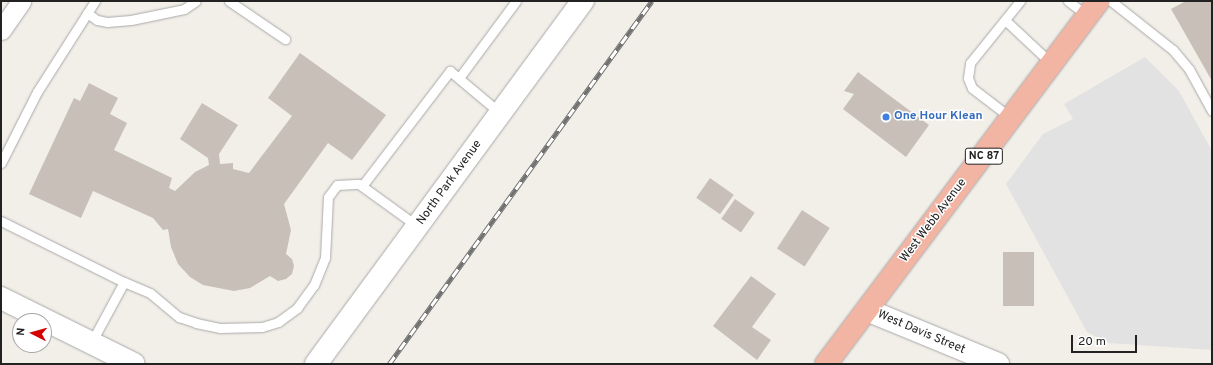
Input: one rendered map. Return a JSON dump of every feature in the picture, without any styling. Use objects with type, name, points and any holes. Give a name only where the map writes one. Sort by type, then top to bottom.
[{"type":"highway","name":"West Webb Avenue","points":[[826,364],[1012,119],[1094,8]]},
{"type":"street","points":[[1,30],[21,1]]},
{"type":"street","name":"North Park Avenue","points":[[316,364],[583,1]]},
{"type":"street","points":[[1,298],[134,364]]},
{"type":"street","name":"West Davis Street","points":[[867,310],[998,364]]},
{"type":"lane","points":[[1,163],[37,92],[95,1]]},
{"type":"lane","points":[[87,13],[97,20],[107,22],[131,20],[184,9],[196,1]]},
{"type":"lane","points":[[228,1],[284,39]]},
{"type":"lane","points":[[459,78],[516,1]]},
{"type":"lane","points":[[1012,119],[972,88],[968,78],[970,63],[1020,1]]},
{"type":"lane","points":[[1068,1],[1094,8]]},
{"type":"lane","points":[[1111,1],[1173,50],[1189,69],[1212,111]]},
{"type":"lane","points":[[1005,20],[1052,64]]},
{"type":"lane","points":[[362,186],[450,71],[501,113]]},
{"type":"lane","points":[[1,221],[124,282],[150,293],[180,317],[196,323],[220,328],[240,329],[262,327],[278,322],[297,308],[314,285],[326,258],[327,209],[332,190],[337,185],[348,184],[362,186],[417,227]]},
{"type":"lane","points":[[91,343],[124,282]]},
{"type":"shaded area","points":[[1145,57],[1179,91],[1212,151],[1212,350],[1109,343],[1087,332],[1006,184],[1043,134],[1073,119],[1064,104]]},
{"type":"building","points":[[1186,1],[1212,1],[1212,81],[1171,9]]},
{"type":"building","points":[[300,53],[386,115],[352,160],[328,143],[284,204],[291,230],[286,254],[292,259],[294,266],[292,274],[286,279],[278,281],[270,276],[250,288],[234,291],[203,285],[190,277],[178,264],[171,247],[168,229],[163,230],[153,218],[93,191],[81,218],[29,194],[74,98],[80,101],[89,83],[118,98],[110,114],[127,123],[114,150],[172,178],[169,188],[175,191],[195,172],[209,165],[208,158],[180,139],[202,103],[238,125],[219,154],[220,164],[233,163],[233,169],[249,173],[292,116],[268,98]]},
{"type":"building","name":"One Hour Klean","points":[[858,72],[929,125],[906,157],[843,109],[854,94],[844,91]]},
{"type":"building","points":[[710,178],[734,195],[720,214],[696,198]]},
{"type":"building","points":[[735,199],[755,213],[741,232],[721,219]]},
{"type":"building","points":[[802,210],[830,228],[805,267],[777,249]]},
{"type":"building","points":[[1003,252],[1034,252],[1034,306],[1003,306]]},
{"type":"building","points":[[751,276],[776,294],[752,327],[771,340],[757,360],[713,326]]},
{"type":"railway","points":[[389,364],[652,1]]},
{"type":"place","name":"One Hour Klean","points":[[886,117]]}]
